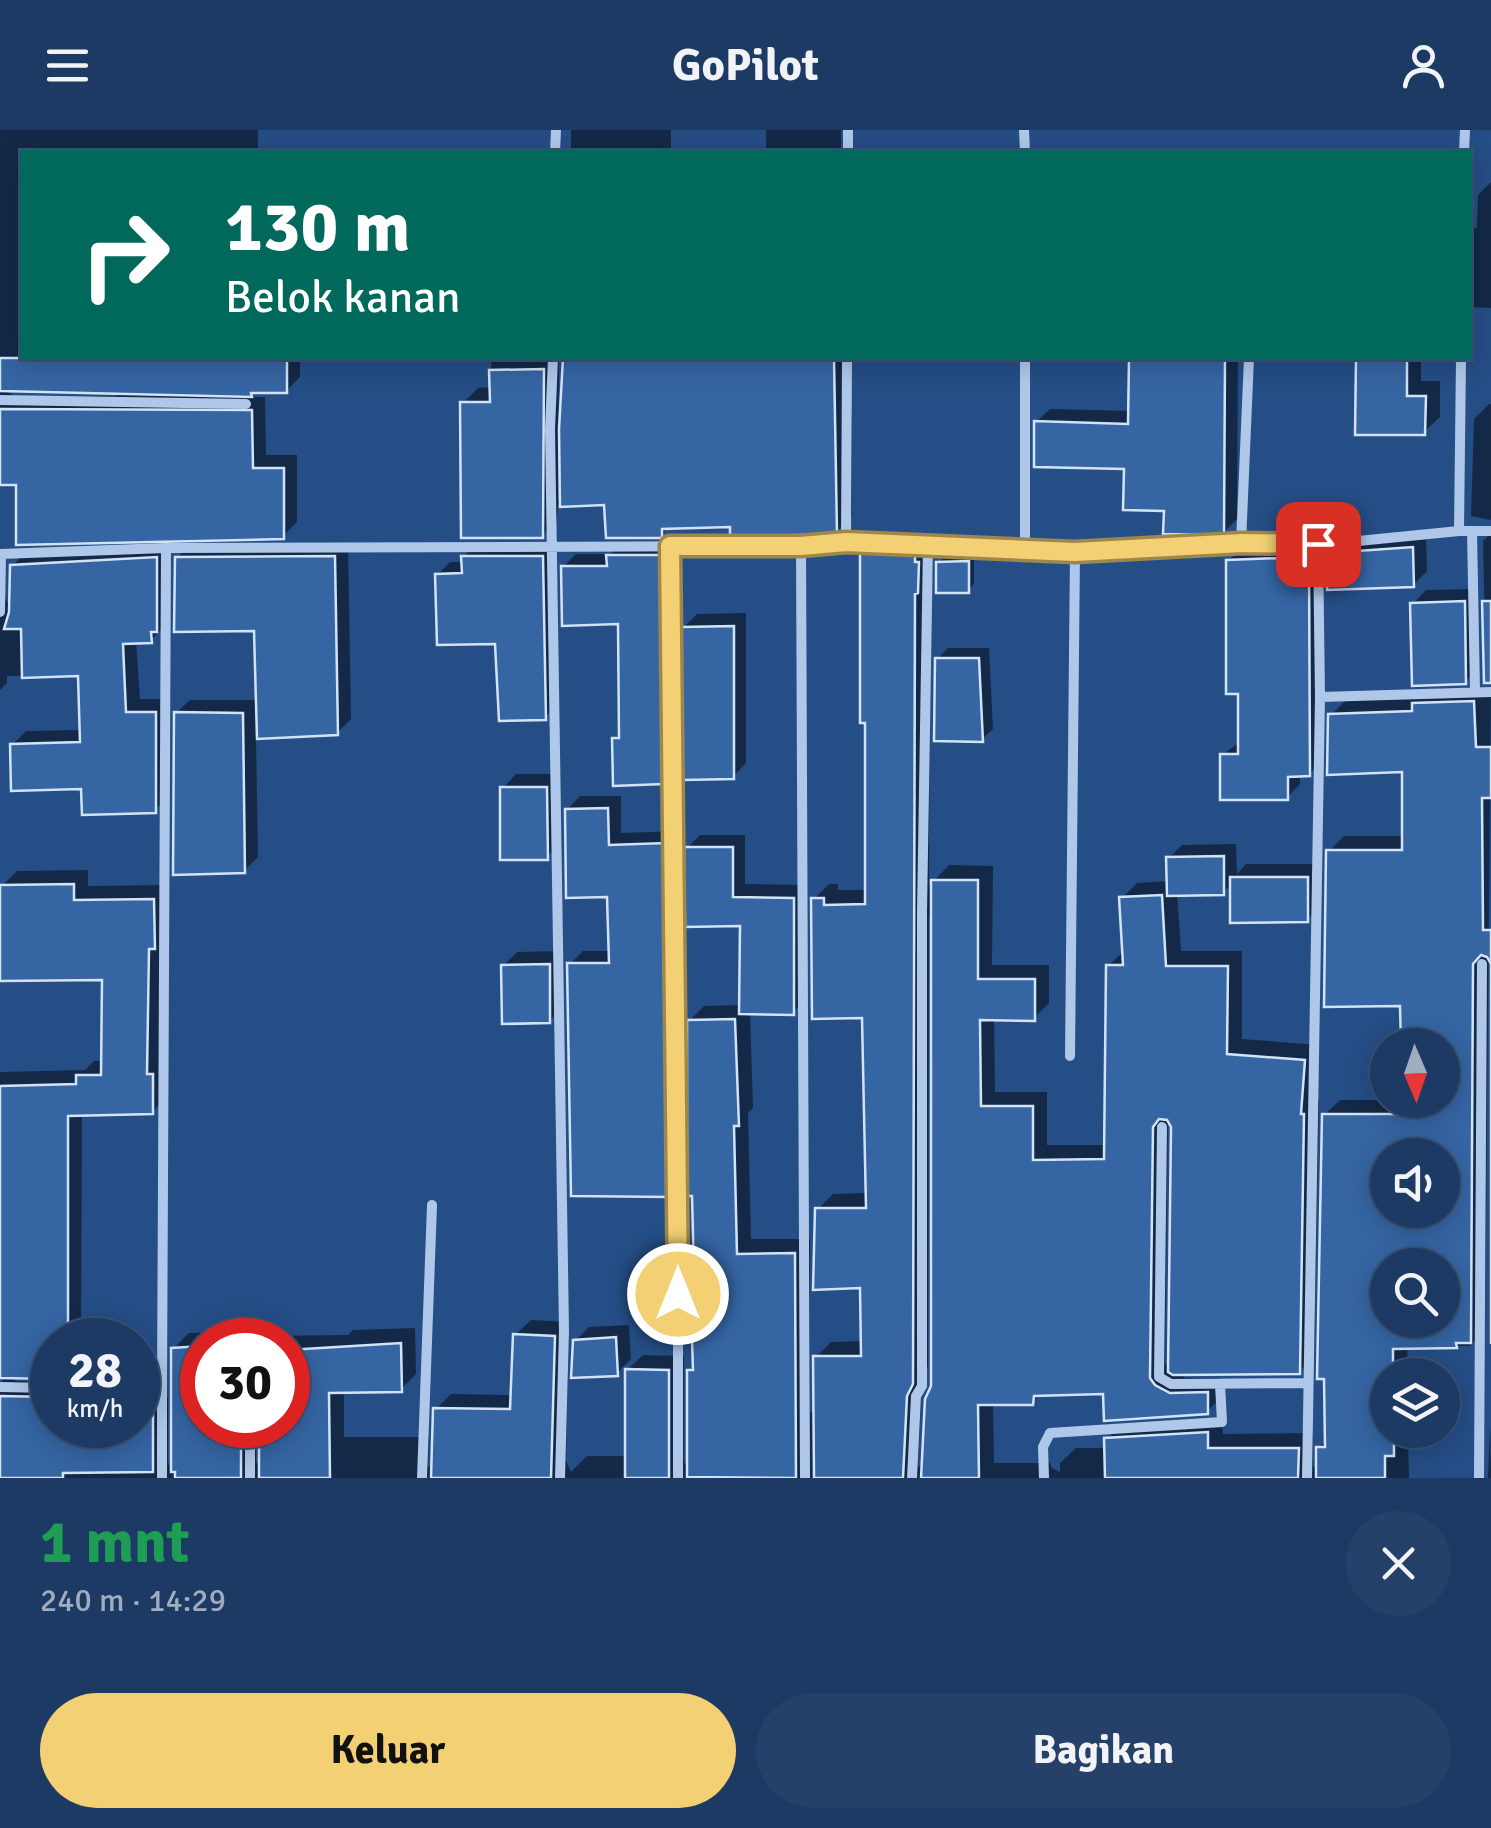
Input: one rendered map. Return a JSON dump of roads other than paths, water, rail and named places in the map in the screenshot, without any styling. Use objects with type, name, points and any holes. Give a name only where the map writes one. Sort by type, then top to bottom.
[{"type":"street","points":[[552,360],[564,1331],[560,1478]]},
{"type":"street","points":[[846,542],[847,360]]},
{"type":"street","points":[[1025,360],[1025,550]]},
{"type":"street","points":[[1242,543],[1248,360]]},
{"type":"street","points":[[1459,531],[1461,360]]},
{"type":"street","points":[[0,400],[246,404]]},
{"type":"street","points":[[0,612],[1,554],[166,548],[801,546],[846,542],[1075,552],[1242,543],[1318,544],[1459,531],[1491,532]]},
{"type":"street","points":[[1472,531],[1475,691]]},
{"type":"street","points":[[912,1478],[916,1396],[922,1386],[922,912],[928,544]]},
{"type":"street","points":[[1307,1478],[1320,698],[1318,544]]},
{"type":"street","points":[[670,546],[678,1036],[678,1478]]},
{"type":"street","points":[[801,546],[805,1478]]},
{"type":"street","points":[[162,1478],[166,548]]},
{"type":"street","points":[[1070,1056],[1075,552]]},
{"type":"street","points":[[1320,698],[1491,692]]},
{"type":"street","points":[[1479,1478],[1482,964]]},
{"type":"street","points":[[1162,1128],[1159,1377],[1171,1384],[1307,1383]]},
{"type":"street","points":[[422,1478],[432,1205]]},
{"type":"street","points":[[1044,1478],[1044,1446],[1050,1433],[1222,1422],[1220,1384]]},
{"type":"street","points":[[0,1387],[30,1388]]},
{"type":"street","points":[[250,1448],[250,1478]]}]
